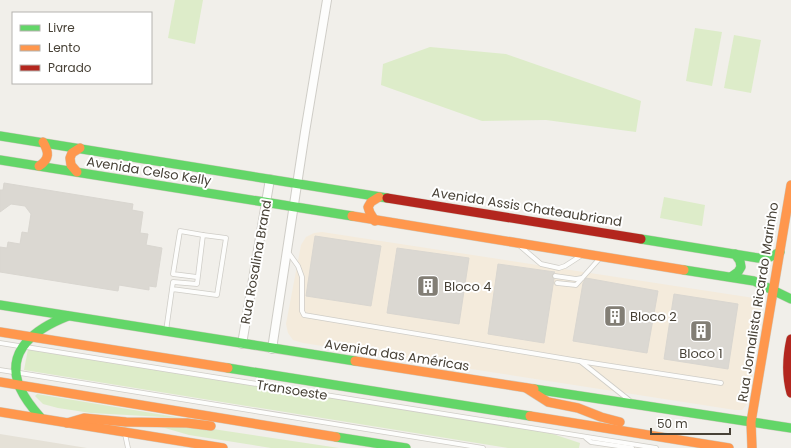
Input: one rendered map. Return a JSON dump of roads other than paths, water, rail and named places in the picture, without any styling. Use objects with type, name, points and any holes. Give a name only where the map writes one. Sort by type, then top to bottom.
[{"type":"main road","name":"Avenida Celso Kelly","points":[[0,136],[270,179]]},
{"type":"main road","points":[[39,166],[45,162],[48,156],[48,150],[43,142]]},
{"type":"main road","points":[[77,172],[71,166],[69,159],[72,152],[80,148]]},
{"type":"main road","name":"Avenida Celso Kelly","points":[[0,160],[294,208]]},
{"type":"main road","name":"Avenida Assis Chateaubriand","points":[[270,179],[735,254],[766,258],[774,256],[780,252]]},
{"type":"main road","name":"Rua Jornalista Ricardo Marinho","points":[[752,448],[751,422],[791,185]]},
{"type":"main road","points":[[375,221],[369,213],[368,206],[372,201],[379,197]]},
{"type":"main road","points":[[294,208],[731,277],[758,282],[791,299]]},
{"type":"main road","points":[[731,277],[738,273],[742,267],[741,261],[735,254]]},
{"type":"main road","name":"Avenida das Américas","points":[[0,306],[791,428]]},
{"type":"main road","points":[[41,418],[29,403],[19,385],[16,372],[18,358],[23,346],[31,337],[49,323],[68,316]]},
{"type":"main road","points":[[0,332],[729,448]]},
{"type":"main road","points":[[791,339],[786,372],[791,393]]},
{"type":"main road","points":[[0,382],[406,448]]},
{"type":"main road","points":[[526,388],[543,400],[578,408],[600,417],[618,421],[640,434]]},
{"type":"main road","points":[[0,412],[223,448]]},
{"type":"main road","points":[[67,423],[84,418],[139,423],[187,423],[220,427],[243,427],[254,423]]},
{"type":"street","points":[[272,349],[304,132],[327,0]]},
{"type":"street","name":"Rua Rosalina Brand","points":[[242,344],[270,179]]},
{"type":"lane","points":[[172,289],[217,295],[226,238],[180,231],[173,274],[197,277]]},
{"type":"lane","points":[[166,331],[173,282],[197,284],[203,234]]},
{"type":"lane","points":[[516,243],[541,264],[559,268],[584,254]]},
{"type":"lane","points":[[287,252],[298,266],[302,278],[302,311],[304,314],[579,361],[721,382]]},
{"type":"lane","points":[[557,283],[575,285],[583,278],[600,257]]},
{"type":"lane","points":[[555,276],[576,279],[583,278]]},
{"type":"lane","name":"Transoeste","points":[[0,343],[656,448]]},
{"type":"lane","points":[[579,361],[633,403]]},
{"type":"lane","name":"Transoeste","points":[[0,370],[483,448]]},
{"type":"lane","points":[[125,432],[128,448]]},
{"type":"lane","name":"Transoeste","points":[[583,437],[591,442],[632,448]]},
{"type":"place","name":"Bloco 4","points":[[428,286]]},
{"type":"place","name":"Bloco 2","points":[[615,316]]},
{"type":"place","name":"Bloco 1","points":[[701,331]]}]
